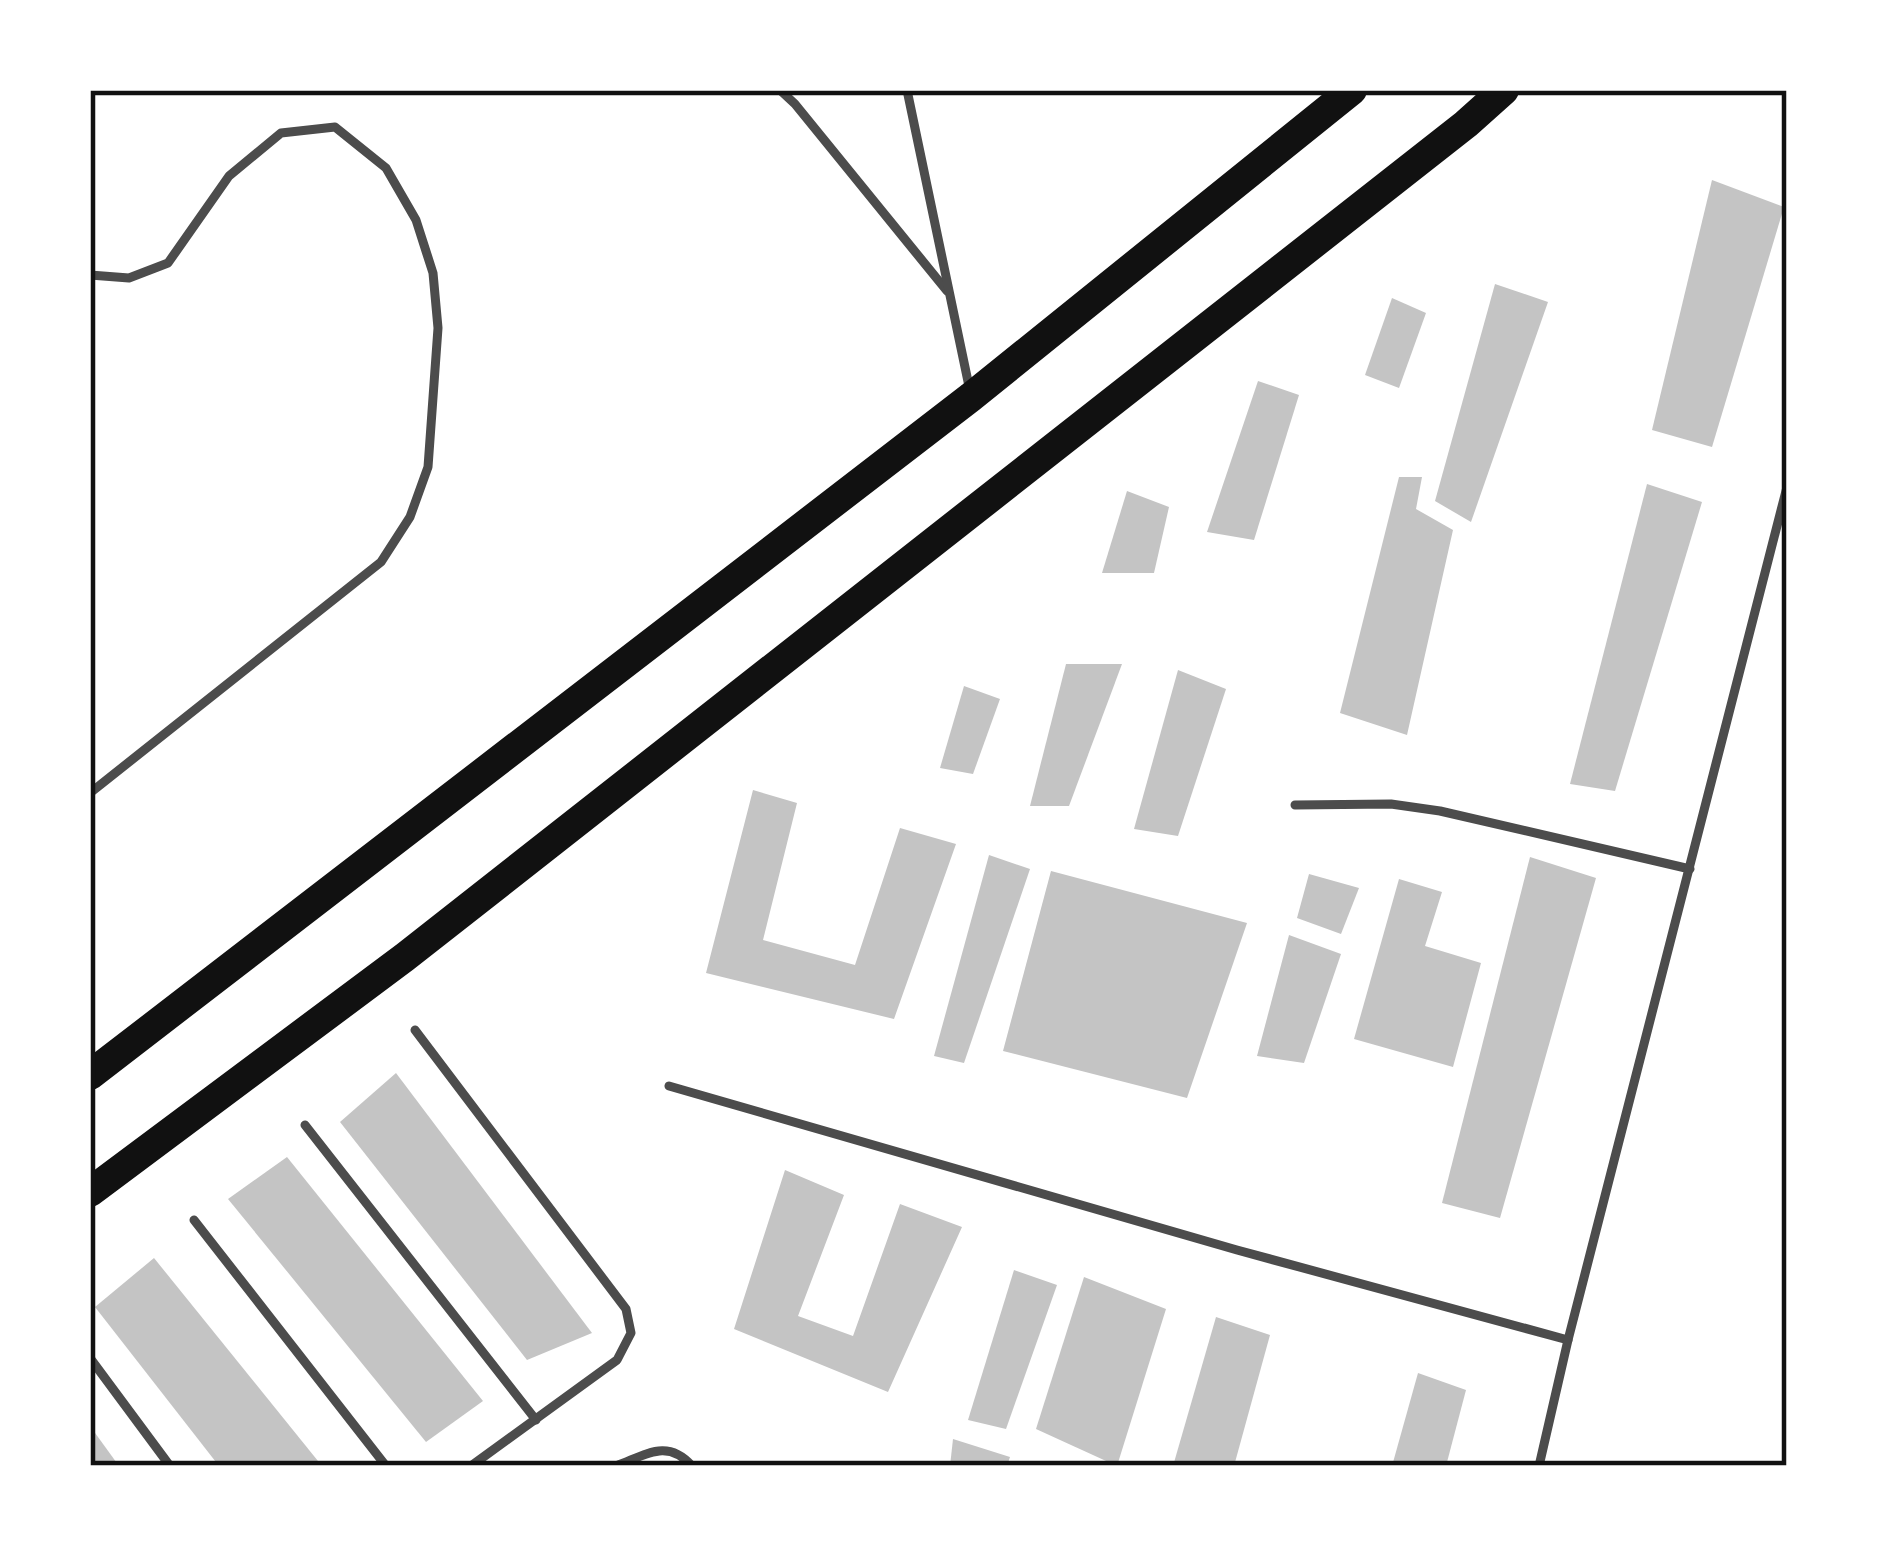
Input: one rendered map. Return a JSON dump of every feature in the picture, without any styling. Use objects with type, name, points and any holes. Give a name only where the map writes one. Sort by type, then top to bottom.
[{"type":"main road","points":[[90,1075],[971,397],[1352,90]]},
{"type":"main road","points":[[90,1192],[424,943],[1504,90]]},
{"type":"lane","points":[[780,90],[950,296]]},
{"type":"lane","points":[[907,90],[971,397]]},
{"type":"lane","points":[[90,275],[129,278],[167,263],[229,176],[281,133],[335,128],[386,168],[416,220],[434,273],[438,328],[428,467],[410,518],[381,562],[90,794]]},
{"type":"lane","points":[[1539,1466],[1787,487]]},
{"type":"lane","points":[[1294,805],[1391,805],[1440,811],[1690,869]]},
{"type":"lane","points":[[415,1030],[626,1309],[631,1334],[617,1360],[471,1466]]},
{"type":"lane","points":[[669,1086],[1568,1340]]},
{"type":"lane","points":[[304,1125],[536,1420]]},
{"type":"lane","points":[[194,1220],[386,1466]]},
{"type":"lane","points":[[90,1358],[170,1466]]},
{"type":"lane","points":[[616,1466],[662,1449],[679,1453],[692,1466]]},
{"type":"building","points":[[1712,180],[1784,207],[1712,447],[1652,430]]},
{"type":"building","points":[[1495,284],[1548,302],[1471,522],[1435,501]]},
{"type":"building","points":[[1392,298],[1426,313],[1399,388],[1365,375]]},
{"type":"building","points":[[1258,381],[1299,395],[1254,540],[1207,532]]},
{"type":"building","points":[[1399,477],[1422,477],[1416,509],[1453,530],[1407,735],[1340,713]]},
{"type":"building","points":[[1647,484],[1702,502],[1615,791],[1570,784]]},
{"type":"building","points":[[1127,491],[1169,507],[1154,573],[1102,573]]},
{"type":"building","points":[[1066,664],[1122,664],[1069,806],[1030,806]]},
{"type":"building","points":[[1178,670],[1226,689],[1178,836],[1134,829]]},
{"type":"building","points":[[964,686],[1000,699],[973,774],[940,768]]},
{"type":"building","points":[[753,790],[797,803],[763,940],[855,965],[900,828],[956,844],[894,1019],[706,973]]},
{"type":"building","points":[[989,855],[1030,869],[964,1063],[934,1056]]},
{"type":"building","points":[[1530,857],[1596,878],[1500,1218],[1442,1203]]},
{"type":"building","points":[[1051,871],[1247,923],[1187,1098],[1003,1051]]},
{"type":"building","points":[[1309,874],[1359,888],[1341,934],[1297,918]]},
{"type":"building","points":[[1399,879],[1442,892],[1425,946],[1481,963],[1453,1067],[1354,1039]]},
{"type":"building","points":[[1289,935],[1341,954],[1304,1063],[1257,1056]]},
{"type":"building","points":[[396,1073],[592,1333],[527,1360],[340,1122]]},
{"type":"building","points":[[287,1157],[483,1401],[426,1442],[228,1199]]},
{"type":"building","points":[[785,1170],[844,1195],[798,1316],[853,1336],[900,1204],[962,1227],[888,1392],[734,1329]]},
{"type":"building","points":[[154,1258],[322,1466],[219,1466],[95,1307]]},
{"type":"building","points":[[1014,1270],[1057,1285],[1006,1429],[968,1420]]},
{"type":"building","points":[[1084,1277],[1166,1309],[1117,1466],[1036,1429]]},
{"type":"building","points":[[1216,1317],[1270,1335],[1234,1466],[1173,1466]]},
{"type":"building","points":[[1418,1373],[1466,1390],[1446,1466],[1392,1466]]},
{"type":"building","points":[[90,1426],[119,1466],[90,1466]]},
{"type":"building","points":[[953,1439],[1010,1457],[1007,1466],[950,1466]]}]
